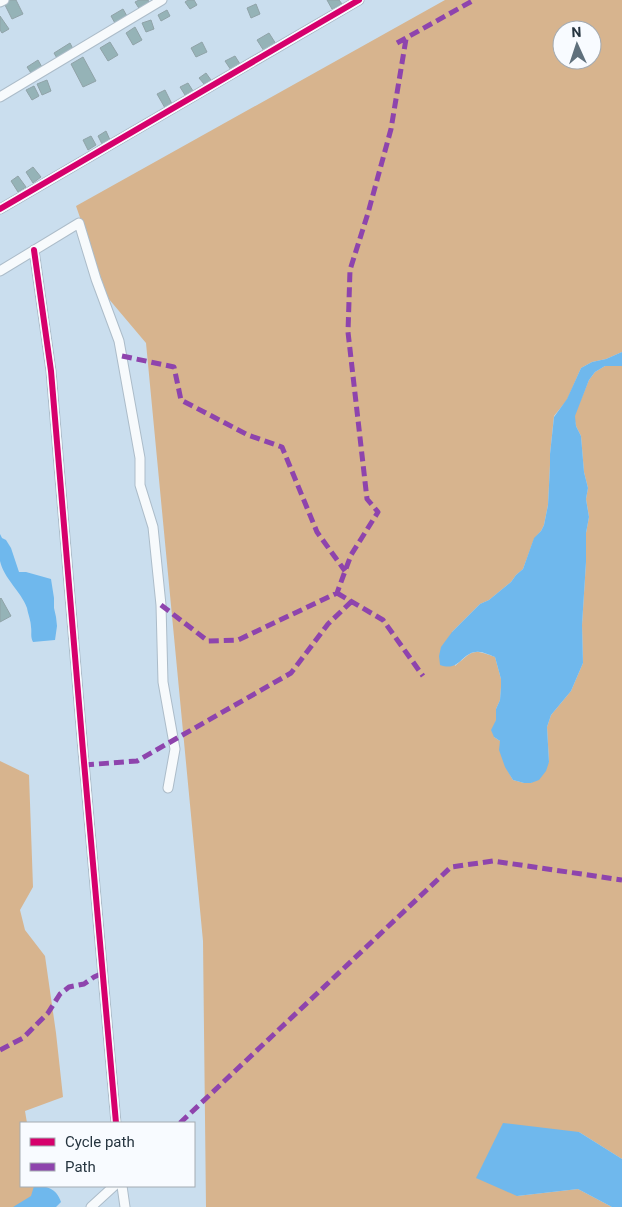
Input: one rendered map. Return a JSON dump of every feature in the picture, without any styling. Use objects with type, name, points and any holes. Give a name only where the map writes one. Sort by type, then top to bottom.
[{"type":"street","points":[[0,2],[4,0]]},
{"type":"street","points":[[0,97],[162,0]]},
{"type":"street","points":[[0,208],[359,0]]},
{"type":"street","points":[[0,271],[79,223],[96,279],[119,341],[140,458],[140,485],[153,527],[161,605],[163,682],[176,749],[168,788]]},
{"type":"street","points":[[34,250],[51,371],[116,1122]]},
{"type":"street","points":[[91,1207],[113,1187]]},
{"type":"street","points":[[122,1187],[125,1207]]},
{"type":"shaded area","points":[[445,0],[622,0],[622,352],[606,359],[592,362],[581,368],[567,400],[554,416],[548,505],[544,525],[534,539],[523,569],[511,582],[489,600],[480,604],[452,632],[455,666],[470,654],[477,652],[495,657],[501,679],[501,687],[500,700],[496,709],[494,737],[500,741],[504,762],[513,780],[531,783],[549,762],[547,727],[551,715],[571,691],[583,663],[582,625],[586,533],[589,517],[586,499],[588,488],[584,472],[581,436],[574,416],[589,380],[595,372],[605,366],[622,366],[622,1159],[579,1132],[517,1196],[578,1189],[612,1207],[206,1207],[203,941],[146,343],[108,298],[76,206]]},
{"type":"shaded area","points":[[0,761],[29,775],[33,887],[20,910],[25,930],[45,956],[63,1097],[25,1111],[27,1122],[20,1122],[20,1187],[38,1187],[42,1207],[0,1207]]},
{"type":"water","points":[[622,352],[622,366],[605,366],[595,372],[589,380],[575,416],[576,426],[581,436],[584,472],[588,488],[586,499],[589,517],[586,533],[582,625],[583,663],[571,691],[551,715],[547,727],[549,762],[546,771],[539,780],[524,783],[513,780],[505,767],[499,750],[500,741],[494,737],[491,730],[496,720],[496,709],[500,700],[501,687],[501,679],[495,657],[476,652],[467,655],[452,666],[440,665],[441,647],[452,632],[480,604],[489,600],[511,582],[523,569],[534,538],[544,525],[548,505],[554,417],[567,399],[581,368],[592,362],[606,359]]},
{"type":"water","points":[[0,534],[11,548],[19,572],[51,579],[57,626],[55,640],[33,642],[31,622],[27,608],[5,574],[0,561]]},
{"type":"water","points":[[503,1123],[579,1132],[622,1159],[622,1207],[612,1207],[578,1189],[517,1196],[476,1178]]},
{"type":"water","points":[[34,1187],[43,1187],[54,1191],[61,1202],[56,1207],[13,1207],[31,1196]]},
{"type":"building","points":[[16,0],[23,14],[12,19],[4,3]]},
{"type":"building","points":[[148,0],[150,4],[140,10],[135,2]]},
{"type":"building","points":[[194,0],[197,5],[190,9],[185,2]]},
{"type":"building","points":[[327,0],[339,0],[342,4],[332,9]]},
{"type":"building","points":[[256,4],[260,14],[251,18],[247,8]]},
{"type":"building","points":[[123,9],[128,18],[116,25],[111,16]]},
{"type":"building","points":[[167,10],[170,16],[161,21],[158,15]]},
{"type":"building","points":[[0,16],[9,29],[2,33],[0,30]]},
{"type":"building","points":[[151,20],[154,29],[146,32],[142,23]]},
{"type":"building","points":[[135,27],[142,40],[133,45],[126,33]]},
{"type":"building","points":[[269,33],[276,44],[264,51],[257,40]]},
{"type":"building","points":[[110,42],[118,55],[108,61],[100,48]]},
{"type":"building","points":[[202,42],[207,52],[196,57],[191,48]]},
{"type":"building","points":[[70,43],[74,51],[58,60],[54,53]]},
{"type":"building","points":[[235,56],[240,64],[231,70],[225,61]]},
{"type":"building","points":[[83,57],[96,81],[83,87],[71,64]]},
{"type":"building","points":[[38,60],[43,69],[33,76],[27,67]]},
{"type":"building","points":[[206,73],[211,80],[204,84],[199,78]]},
{"type":"building","points":[[47,80],[51,91],[42,95],[37,84]]},
{"type":"building","points":[[188,83],[193,91],[185,95],[180,87]]},
{"type":"building","points":[[34,86],[39,96],[32,100],[26,90]]},
{"type":"building","points":[[165,90],[172,104],[165,108],[157,94]]},
{"type":"building","points":[[106,131],[110,140],[102,144],[98,136]]},
{"type":"building","points":[[91,136],[96,145],[88,150],[83,140]]},
{"type":"building","points":[[33,167],[41,177],[33,183],[26,172]]},
{"type":"building","points":[[18,176],[26,187],[18,192],[11,181]]},
{"type":"building","points":[[0,599],[11,616],[0,622]]},
{"type":"marked path","points":[[397,43],[474,0]]},
{"type":"marked path","points":[[161,605],[208,641],[238,640],[337,593],[351,555],[378,512],[367,499],[348,332],[350,270],[391,129],[406,39]]},
{"type":"marked path","points":[[122,356],[174,367],[181,400],[248,435],[282,447],[317,532],[345,571]]},
{"type":"marked path","points":[[337,593],[383,620],[423,676]]},
{"type":"marked path","points":[[84,765],[137,761],[291,673],[328,624],[352,601]]},
{"type":"marked path","points":[[181,1122],[451,867],[493,861],[622,880]]},
{"type":"marked path","points":[[0,1050],[23,1038],[48,1013],[60,994],[69,987],[84,984],[103,973]]},
{"type":"cycle path","points":[[0,209],[359,0]]},
{"type":"cycle path","points":[[34,250],[51,371],[116,1122]]}]
